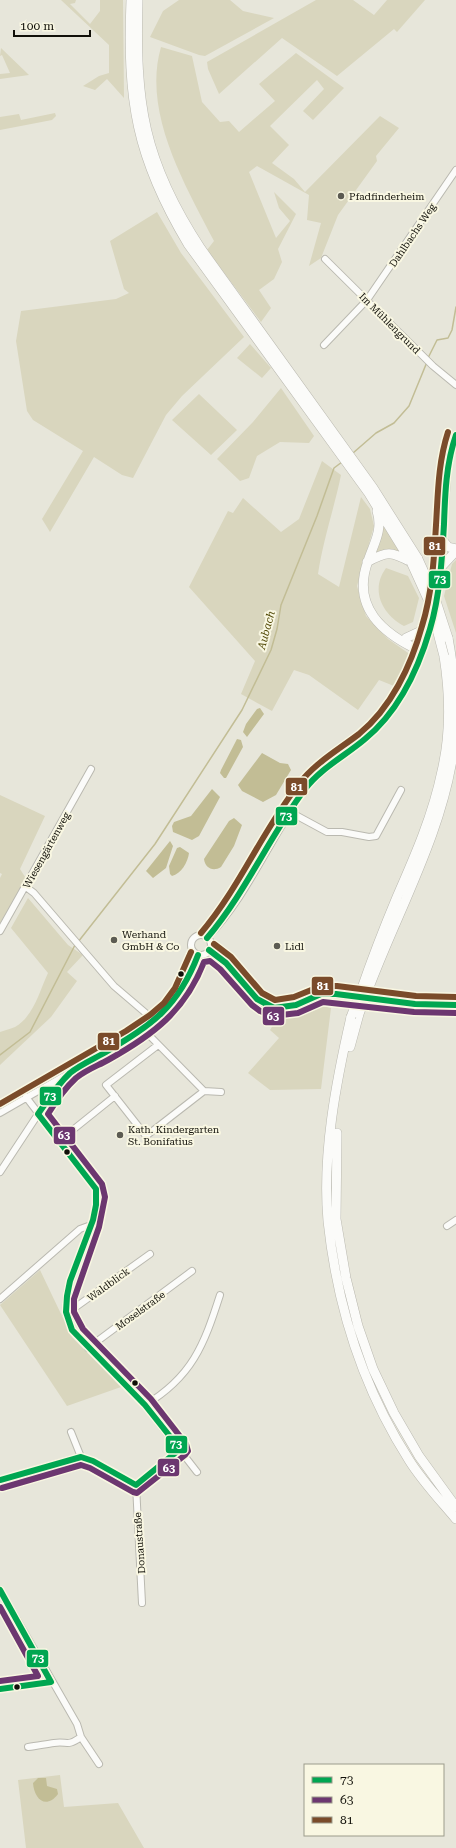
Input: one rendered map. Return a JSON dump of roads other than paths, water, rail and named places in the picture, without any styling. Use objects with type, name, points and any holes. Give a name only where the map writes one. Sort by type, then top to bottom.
[{"type":"highway","points":[[130,0],[131,90],[138,129],[145,158],[168,211],[188,244],[226,291],[371,490],[433,592],[448,638],[453,668],[456,710],[452,758],[437,816],[364,990]]},
{"type":"highway","points":[[138,0],[138,59],[140,98],[146,134],[152,156],[163,183],[182,219],[226,291]]},
{"type":"highway","points":[[371,490],[380,521],[380,532],[367,562],[363,581],[367,606],[381,627],[421,651]]},
{"type":"highway","points":[[374,502],[415,561],[431,606],[444,656],[448,687],[448,720],[442,771],[424,833],[364,990],[340,1064],[332,1123],[328,1170],[328,1221],[338,1282],[349,1328],[364,1374],[384,1418],[410,1461],[456,1519]]},
{"type":"highway","points":[[443,541],[456,544]]},
{"type":"highway","points":[[441,567],[456,550],[445,546],[443,541]]},
{"type":"highway","points":[[367,562],[386,552],[415,561]]},
{"type":"highway","points":[[406,638],[421,631],[433,617]]},
{"type":"highway","points":[[395,636],[416,642],[421,651]]},
{"type":"highway","points":[[448,638],[456,645]]},
{"type":"highway","points":[[355,1016],[344,1070],[337,1126],[335,1171],[336,1219],[346,1278],[358,1326],[373,1369],[394,1413],[419,1456],[456,1507]]},
{"type":"street","name":"Dahlbachs Weg","points":[[324,345],[367,300],[456,170]]},
{"type":"street","name":"Im Mühlengrund","points":[[325,259],[434,366],[456,385]]},
{"type":"street","points":[[207,938],[223,921],[240,896],[306,788],[331,764],[367,738],[380,725],[409,681],[433,617],[441,567],[448,466],[456,435]]},
{"type":"street","name":"Wiesengärtenweg","points":[[0,931],[91,769]]},
{"type":"street","points":[[290,812],[327,832],[342,832],[370,837],[376,836],[401,790]]},
{"type":"street","points":[[26,887],[34,893],[114,986],[155,1021]]},
{"type":"street","points":[[202,936],[207,938],[211,946],[209,950],[205,954],[198,955],[192,950],[193,940],[202,936]]},
{"type":"street","points":[[209,950],[226,963],[257,999],[274,1008],[296,1005],[322,994],[336,994],[415,1004],[456,1005]]},
{"type":"street","points":[[0,1112],[70,1073],[155,1021],[170,1008],[182,992],[198,955]]},
{"type":"street","points":[[143,1029],[204,1091]]},
{"type":"street","points":[[158,1045],[106,1085],[146,1136],[204,1091],[221,1092]]},
{"type":"street","points":[[0,1172],[54,1090],[70,1073]]},
{"type":"street","points":[[59,1141],[115,1096]]},
{"type":"street","points":[[26,1097],[96,1189],[97,1196],[91,1225],[66,1298],[66,1314],[72,1330],[145,1405],[197,1472]]},
{"type":"street","points":[[446,1226],[456,1220]]},
{"type":"street","points":[[0,1299],[80,1229],[91,1225]]},
{"type":"street","name":"Waldblick","points":[[66,1314],[150,1254]]},
{"type":"street","name":"Moselstraße","points":[[88,1348],[192,1271]]},
{"type":"street","points":[[145,1405],[157,1398],[179,1380],[193,1360],[207,1336],[220,1295]]},
{"type":"street","points":[[71,1432],[81,1457]]},
{"type":"street","points":[[0,1480],[81,1457],[93,1461],[136,1485],[180,1449]]},
{"type":"street","name":"Donaustraße","points":[[136,1485],[142,1602]]},
{"type":"street","points":[[0,1592],[51,1682],[77,1724],[81,1738],[99,1764]]},
{"type":"street","points":[[0,1689],[51,1682]]},
{"type":"street","points":[[28,1747],[57,1743],[74,1743],[81,1738]]},
{"type":"waterway","name":"Aubach","points":[[428,358],[437,340],[448,338],[452,330],[456,307]]},
{"type":"waterway","name":"Aubach","points":[[353,453],[376,433],[394,423],[409,406],[427,362]]},
{"type":"waterway","name":"Aubach","points":[[78,942],[155,844],[242,710],[271,650],[277,629],[281,605],[317,516],[334,468],[342,462]]},
{"type":"waterway","name":"Aubach","points":[[0,1055],[30,1032],[75,945]]},
{"type":"place","name":"Pfadfinderheim","points":[[341,196]]},
{"type":"place","name":"Werhand GmbH & Co","points":[[114,940]]},
{"type":"place","name":"Lidl","points":[[277,946]]},
{"type":"place","name":"Kath. Kindergarten St. Bonifatius","points":[[120,1135]]}]
